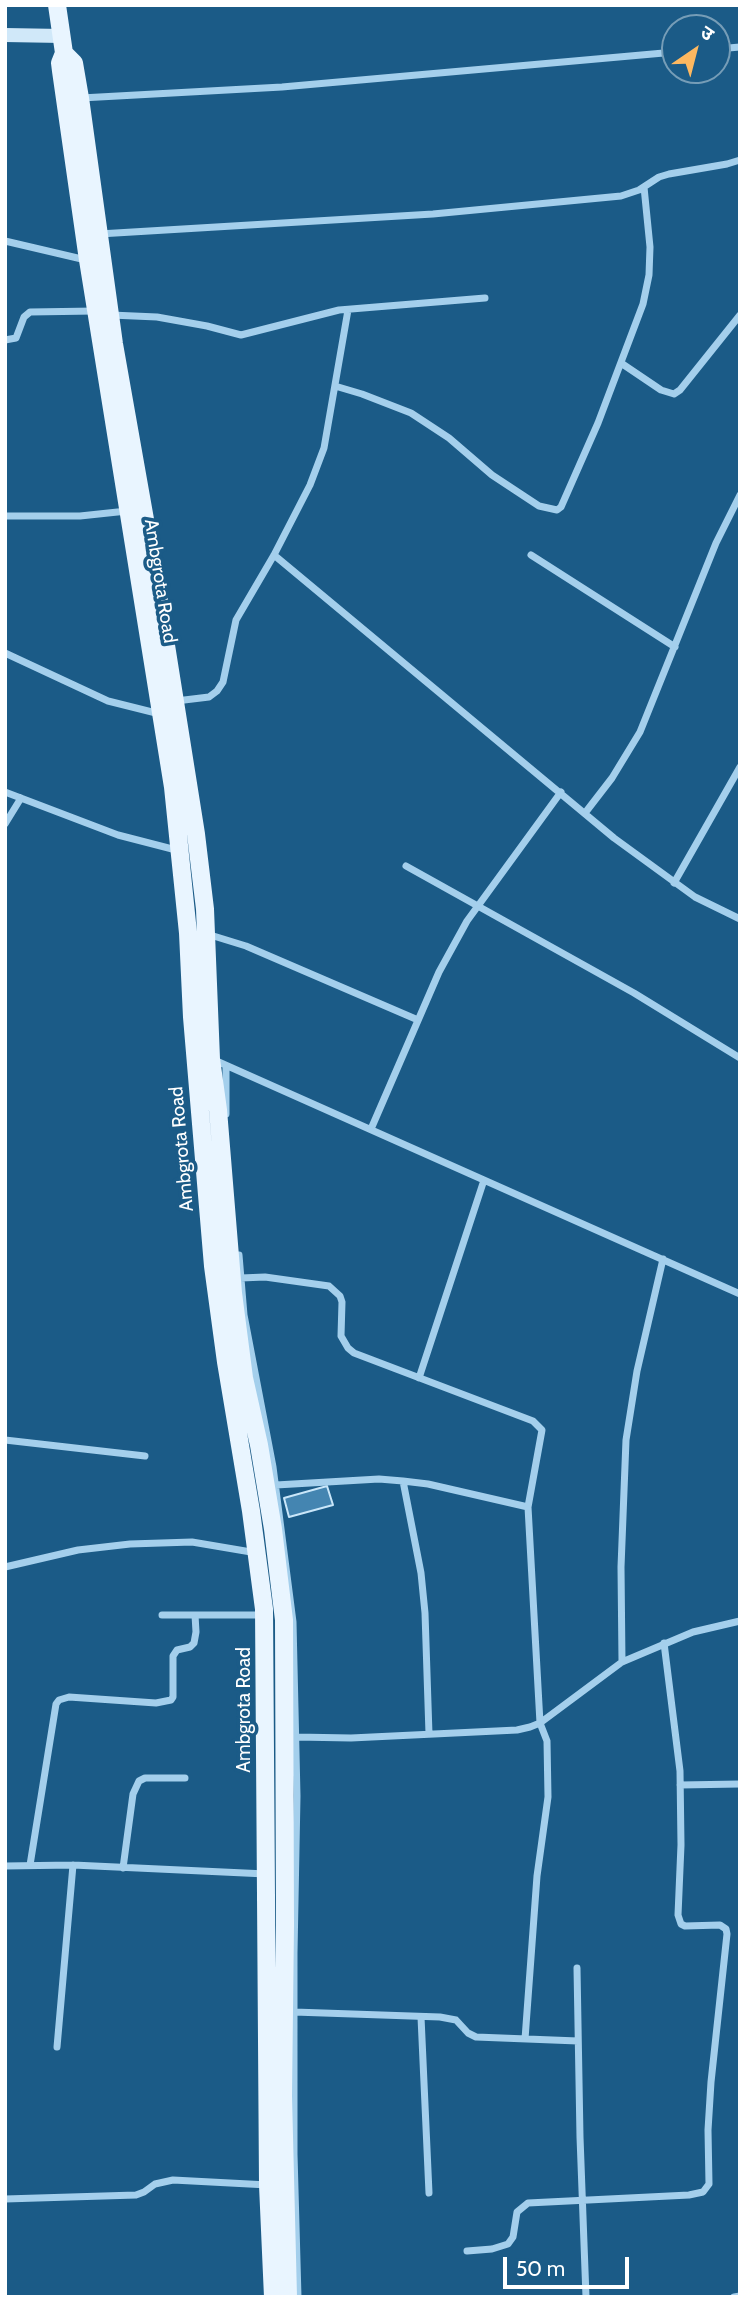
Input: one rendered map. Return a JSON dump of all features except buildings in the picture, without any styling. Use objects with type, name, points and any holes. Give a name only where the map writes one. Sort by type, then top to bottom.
[{"type":"main road","name":"Ambgrota Road","points":[[57,5],[63,45],[60,63],[88,260],[103,313],[127,511],[162,715],[181,851],[213,1266],[264,1615],[268,2185],[273,2297]]},
{"type":"main road","points":[[63,45],[72,60],[80,98],[98,234],[103,313],[175,701],[198,844],[219,1062],[219,1120],[233,1293],[244,1378],[274,1529],[285,1629],[284,2096],[288,2297]]},
{"type":"street","points":[[5,35],[63,45]]},
{"type":"street","points":[[80,98],[282,87],[661,53]]},
{"type":"street","points":[[98,234],[433,214],[621,196],[631,194],[659,177],[740,160]]},
{"type":"street","points":[[335,386],[411,413],[449,438],[492,475],[539,506],[557,510],[561,507],[598,423],[643,304],[649,275],[650,247],[643,187]]},
{"type":"street","points":[[5,241],[88,260]]},
{"type":"street","points":[[5,340],[16,338],[24,317],[30,312],[157,317],[241,335],[304,318],[348,310],[485,298]]},
{"type":"street","points":[[175,701],[209,697],[223,682],[236,620],[274,555],[324,448],[348,310]]},
{"type":"street","points":[[621,363],[661,390],[674,394],[740,315]]},
{"type":"street","points":[[585,813],[629,753],[640,732],[716,543],[740,495]]},
{"type":"street","points":[[5,516],[80,516],[127,511]]},
{"type":"street","points":[[274,555],[585,813],[674,883],[695,897],[740,919]]},
{"type":"street","points":[[531,555],[675,647]]},
{"type":"street","points":[[5,653],[108,701],[162,715]]},
{"type":"street","points":[[674,883],[740,767]]},
{"type":"street","points":[[5,792],[118,835],[181,851]]},
{"type":"street","points":[[371,1129],[439,972],[477,905],[561,792]]},
{"type":"street","points":[[5,824],[21,798]]},
{"type":"street","points":[[406,866],[634,993],[740,1058]]},
{"type":"street","points":[[206,934],[246,946],[418,1020]]},
{"type":"street","points":[[219,1062],[740,1294]]},
{"type":"street","points":[[219,1062],[246,1327],[276,1485],[293,1622],[297,1796],[294,2012],[298,2297]]},
{"type":"street","points":[[419,1378],[484,1180]]},
{"type":"street","points":[[622,1661],[621,1567],[626,1440],[636,1371],[663,1259]]},
{"type":"street","points":[[241,1278],[265,1277],[329,1286],[340,1296],[343,1342],[354,1353],[533,1421],[540,1425],[542,1430],[528,1507],[540,1723],[547,1741],[548,1797],[537,1876],[526,2039]]},
{"type":"street","points":[[5,1440],[145,1456]]},
{"type":"street","points":[[276,1485],[379,1479],[403,1481],[528,1507]]},
{"type":"street","points":[[403,1481],[421,1573],[429,1734]]},
{"type":"street","points":[[5,1567],[78,1550],[130,1544],[192,1542],[257,1553]]},
{"type":"street","points":[[162,1615],[264,1615]]},
{"type":"street","points":[[30,1865],[56,1704],[69,1697],[156,1703],[171,1700],[173,1656],[177,1650],[190,1647],[194,1643],[195,1615]]},
{"type":"street","points":[[296,1737],[351,1738],[517,1730],[540,1723],[622,1661],[693,1632],[740,1621]]},
{"type":"street","points":[[467,2251],[492,2249],[508,2244],[513,2237],[517,2212],[524,2205],[689,2195],[703,2192],[709,2184],[711,2082],[727,1934],[726,1929],[720,1925],[685,1926],[679,1919],[680,1784],[664,1643]]},
{"type":"street","points":[[123,1868],[133,1794],[139,1781],[145,1778],[185,1778]]},
{"type":"street","points":[[680,1784],[740,1784]]},
{"type":"street","points":[[5,1866],[73,1865],[266,1874]]},
{"type":"street","points":[[57,2047],[73,1865]]},
{"type":"street","points":[[577,1968],[586,2297]]},
{"type":"street","points":[[294,2012],[440,2017],[456,2020],[476,2037],[578,2041]]},
{"type":"street","points":[[422,2017],[429,2193]]},
{"type":"street","points":[[5,2199],[136,2195],[164,2181],[268,2185]]},
{"type":"street","points":[[734,2297],[740,2296]]}]
